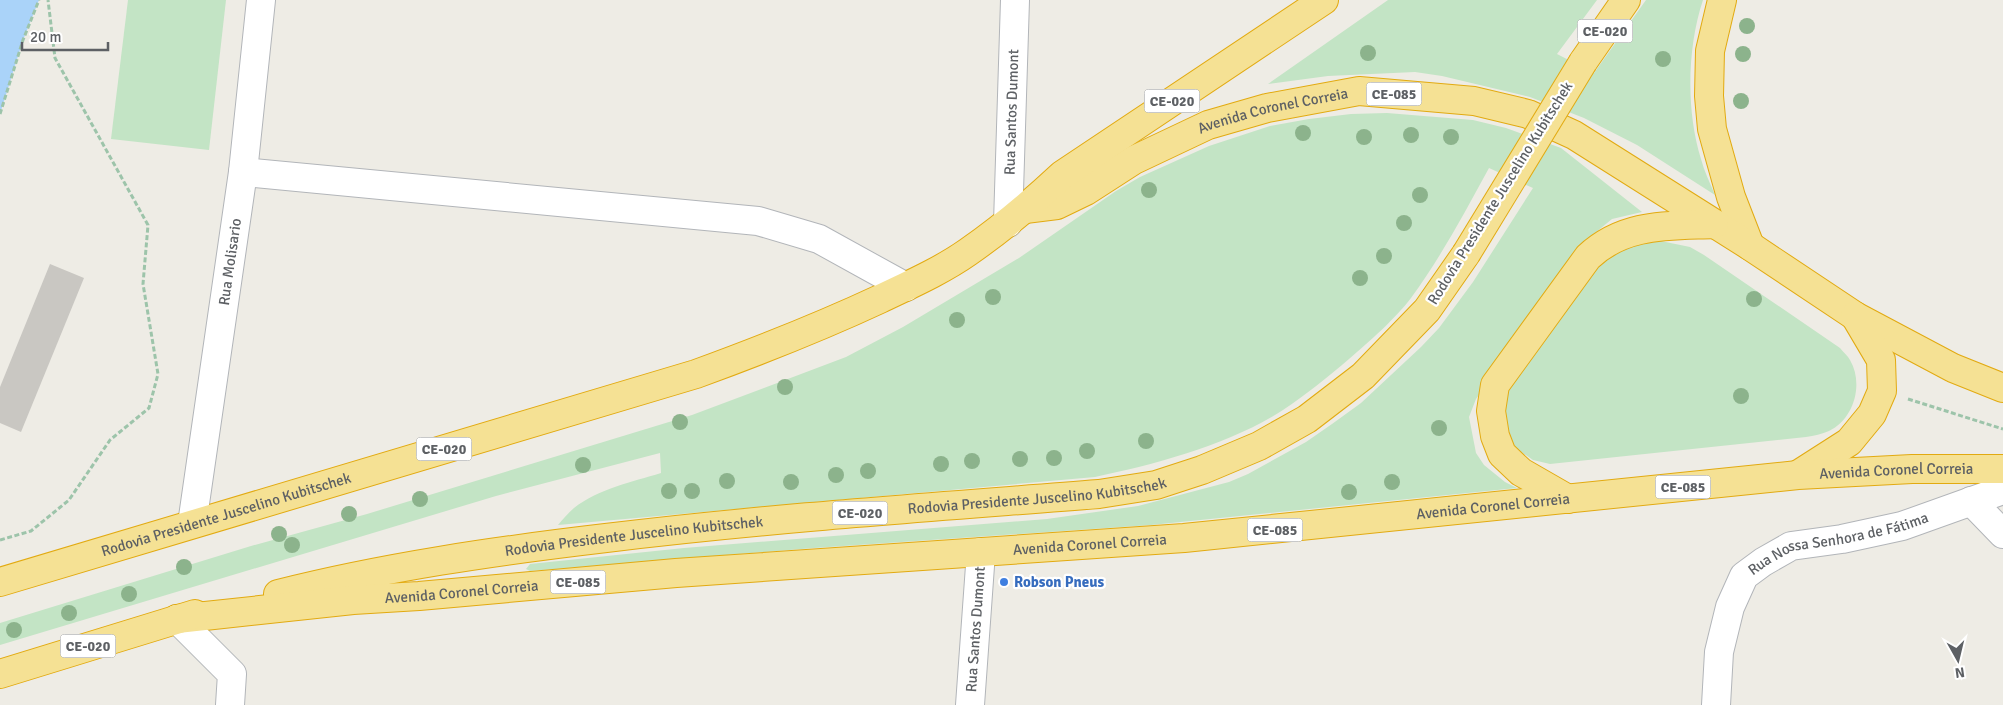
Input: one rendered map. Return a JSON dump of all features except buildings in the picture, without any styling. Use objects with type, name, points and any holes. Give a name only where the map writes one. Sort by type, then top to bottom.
[{"type":"highway","name":"Rodovia Presidente Juscelino Kubitschek","points":[[0,582],[696,374],[764,350],[845,315],[906,286],[966,253],[1016,216],[1062,175],[1324,0]]},
{"type":"highway","name":"Rodovia Presidente Juscelino Kubitschek","points":[[0,674],[177,619],[313,585],[456,558],[685,528],[1099,494],[1156,485],[1202,470],[1259,446],[1307,419],[1363,376],[1427,310],[1466,254],[1583,62],[1626,0]]},
{"type":"highway","points":[[1722,0],[1710,51],[1709,96],[1712,129],[1731,197],[1750,246]]},
{"type":"highway","name":"Avenida Coronel Correia","points":[[1016,216],[1057,205],[1086,190],[1134,160],[1208,125],[1267,108],[1359,91],[1474,101],[1528,114],[1574,134],[1750,246],[1855,316],[1953,368],[2003,388]]},
{"type":"highway","points":[[1568,499],[1521,472],[1502,454],[1495,436],[1491,411],[1495,385],[1588,257],[1600,246],[1616,237],[1640,229],[1714,224]]},
{"type":"highway","points":[[1798,475],[1849,442],[1872,414],[1882,391],[1881,360],[1855,316]]},
{"type":"highway","name":"Avenida Coronel Correia","points":[[177,619],[353,600],[676,573],[1113,544],[1798,475],[1912,469],[2003,469]]},
{"type":"street","name":"Rua Molisario","points":[[192,524],[243,172],[261,0]]},
{"type":"street","name":"Rua Santos Dumont","points":[[1015,0],[1016,216]]},
{"type":"street","points":[[243,172],[758,221],[819,239],[906,286]]},
{"type":"street","name":"Rua Nossa Senhora de Fátima","points":[[1716,705],[1719,652],[1730,607],[1744,576],[1763,562],[1791,546],[1842,539],[1902,526],[2003,490]]},
{"type":"street","points":[[1971,501],[2003,534]]},
{"type":"street","name":"Rua Santos Dumont","points":[[970,705],[981,552]]},
{"type":"street","points":[[177,619],[232,674],[230,705]]},
{"type":"path","points":[[0,114],[23,40],[39,0]]},
{"type":"path","points":[[0,540],[31,531],[69,500],[110,440],[149,408],[158,374],[143,284],[148,225],[56,58],[48,0]]},
{"type":"path","points":[[1882,391],[2003,429]]},
{"type":"green space","points":[[128,0],[226,0],[209,150],[111,139]]},
{"type":"green space","points":[[1388,0],[1597,0],[1557,54],[1594,73],[1646,0],[1703,0],[1691,59],[1691,100],[1696,140],[1704,168],[1715,195],[1637,145],[1584,118],[1530,97],[1442,76],[1415,72],[1328,76],[1268,84]]},
{"type":"green space","points":[[1387,113],[1473,120],[1506,128],[1561,148],[1642,212],[1612,219],[1590,237],[1476,399],[1469,417],[1476,453],[1484,465],[1505,482],[1517,488],[1151,525],[814,548],[530,571],[526,569],[530,564],[684,548],[1047,519],[1138,506],[1229,482],[1248,474],[1306,442],[1361,403],[1439,328],[1473,282],[1533,188],[1489,168],[1432,267],[1405,306],[1382,330],[1325,379],[1283,410],[1240,433],[1193,451],[1143,466],[1095,477],[558,525],[583,501],[616,487],[661,473],[660,453],[496,496],[0,645],[0,623],[692,415],[846,357],[903,327],[1019,258],[1116,191],[1140,177],[1209,146],[1270,126],[1351,114]]},
{"type":"green space","points":[[1656,240],[1690,247],[1704,255],[1840,348],[1850,360],[1856,380],[1854,400],[1845,418],[1829,431],[1809,437],[1550,464],[1533,460],[1517,449],[1505,433],[1504,398],[1520,372],[1597,265],[1624,248]]},
{"type":"water","points":[[0,0],[39,0],[23,40],[0,114]]},
{"type":"place","name":"Robson Pneus","points":[[1004,582]]}]
